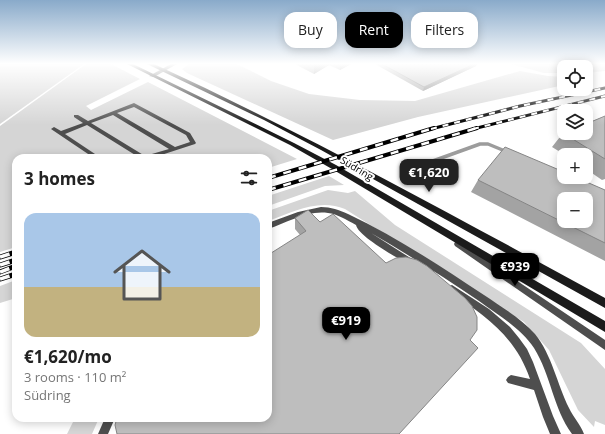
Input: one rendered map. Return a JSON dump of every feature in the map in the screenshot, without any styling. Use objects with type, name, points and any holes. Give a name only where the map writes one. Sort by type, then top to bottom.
[{"type":"main road","name":"Südring","points":[[169,84],[315,157],[605,328]]},
{"type":"main road","name":"Südring","points":[[193,84],[307,138],[602,300]]},
{"type":"lane","points":[[61,133],[134,105],[188,134],[193,143],[158,154]]},
{"type":"lane","points":[[112,113],[174,149]]},
{"type":"lane","points":[[76,116],[138,154]]},
{"type":"lane","points":[[54,129],[92,154]]},
{"type":"lane","points":[[272,225],[310,212],[331,210],[379,234],[489,303],[522,326],[532,336],[540,350],[567,416],[578,434]]},
{"type":"lane","points":[[353,221],[369,236],[460,294],[515,338],[527,357],[547,418],[556,434]]},
{"type":"lane","points":[[435,228],[605,345]]},
{"type":"lane","points":[[511,380],[536,385]]},
{"type":"lane","points":[[103,434],[108,422]]},
{"type":"shaded area","points":[[0,84],[56,84],[0,124]]},
{"type":"shaded area","points":[[58,84],[129,84],[86,106],[91,110],[143,84],[152,84],[297,159],[272,167],[272,154],[12,154],[12,248],[0,252],[0,126]]},
{"type":"shaded area","points":[[212,84],[281,84],[309,94],[360,100],[415,101],[474,84],[557,84],[557,87],[418,117],[333,140]]},
{"type":"shaded area","points":[[329,176],[344,185],[325,186],[272,205],[272,195]]},
{"type":"shaded area","points":[[328,190],[348,193],[355,191],[395,225],[581,343],[605,369],[605,425],[595,421],[594,427],[578,410],[549,350],[524,322],[345,209],[326,205],[316,206],[296,210],[272,219],[272,210]]},
{"type":"shaded area","points":[[12,282],[12,299],[0,303],[0,286]]},
{"type":"shaded area","points":[[73,422],[97,422],[92,434],[67,434]]},
{"type":"building","points":[[419,84],[430,84],[424,87]]},
{"type":"building","points":[[605,116],[605,159],[593,152],[593,148],[587,148],[574,140],[593,140],[593,121]]},
{"type":"building","points":[[505,147],[557,169],[557,184],[591,184],[605,190],[605,243],[575,228],[593,228],[593,192],[557,192],[557,219],[478,180]]},
{"type":"building","points":[[308,210],[320,222],[333,214],[386,263],[396,258],[406,257],[417,260],[427,266],[465,298],[472,306],[477,317],[477,330],[470,340],[478,348],[399,434],[117,434],[116,422],[272,422],[272,252],[306,231],[295,218]]},
{"type":"waterway","points":[[419,166],[480,144],[488,144],[505,151]]},
{"type":"railway","points":[[431,129],[520,106],[605,88]]},
{"type":"railway","points":[[477,128],[605,96]]},
{"type":"railway","points":[[272,177],[434,128]]},
{"type":"railway","points":[[272,189],[477,128]]},
{"type":"railway","points":[[473,129],[477,128]]},
{"type":"railway","points":[[0,257],[12,253]]},
{"type":"railway","points":[[0,265],[12,261]]},
{"type":"railway","points":[[0,272],[12,268]]},
{"type":"railway","points":[[0,279],[12,275]]}]
